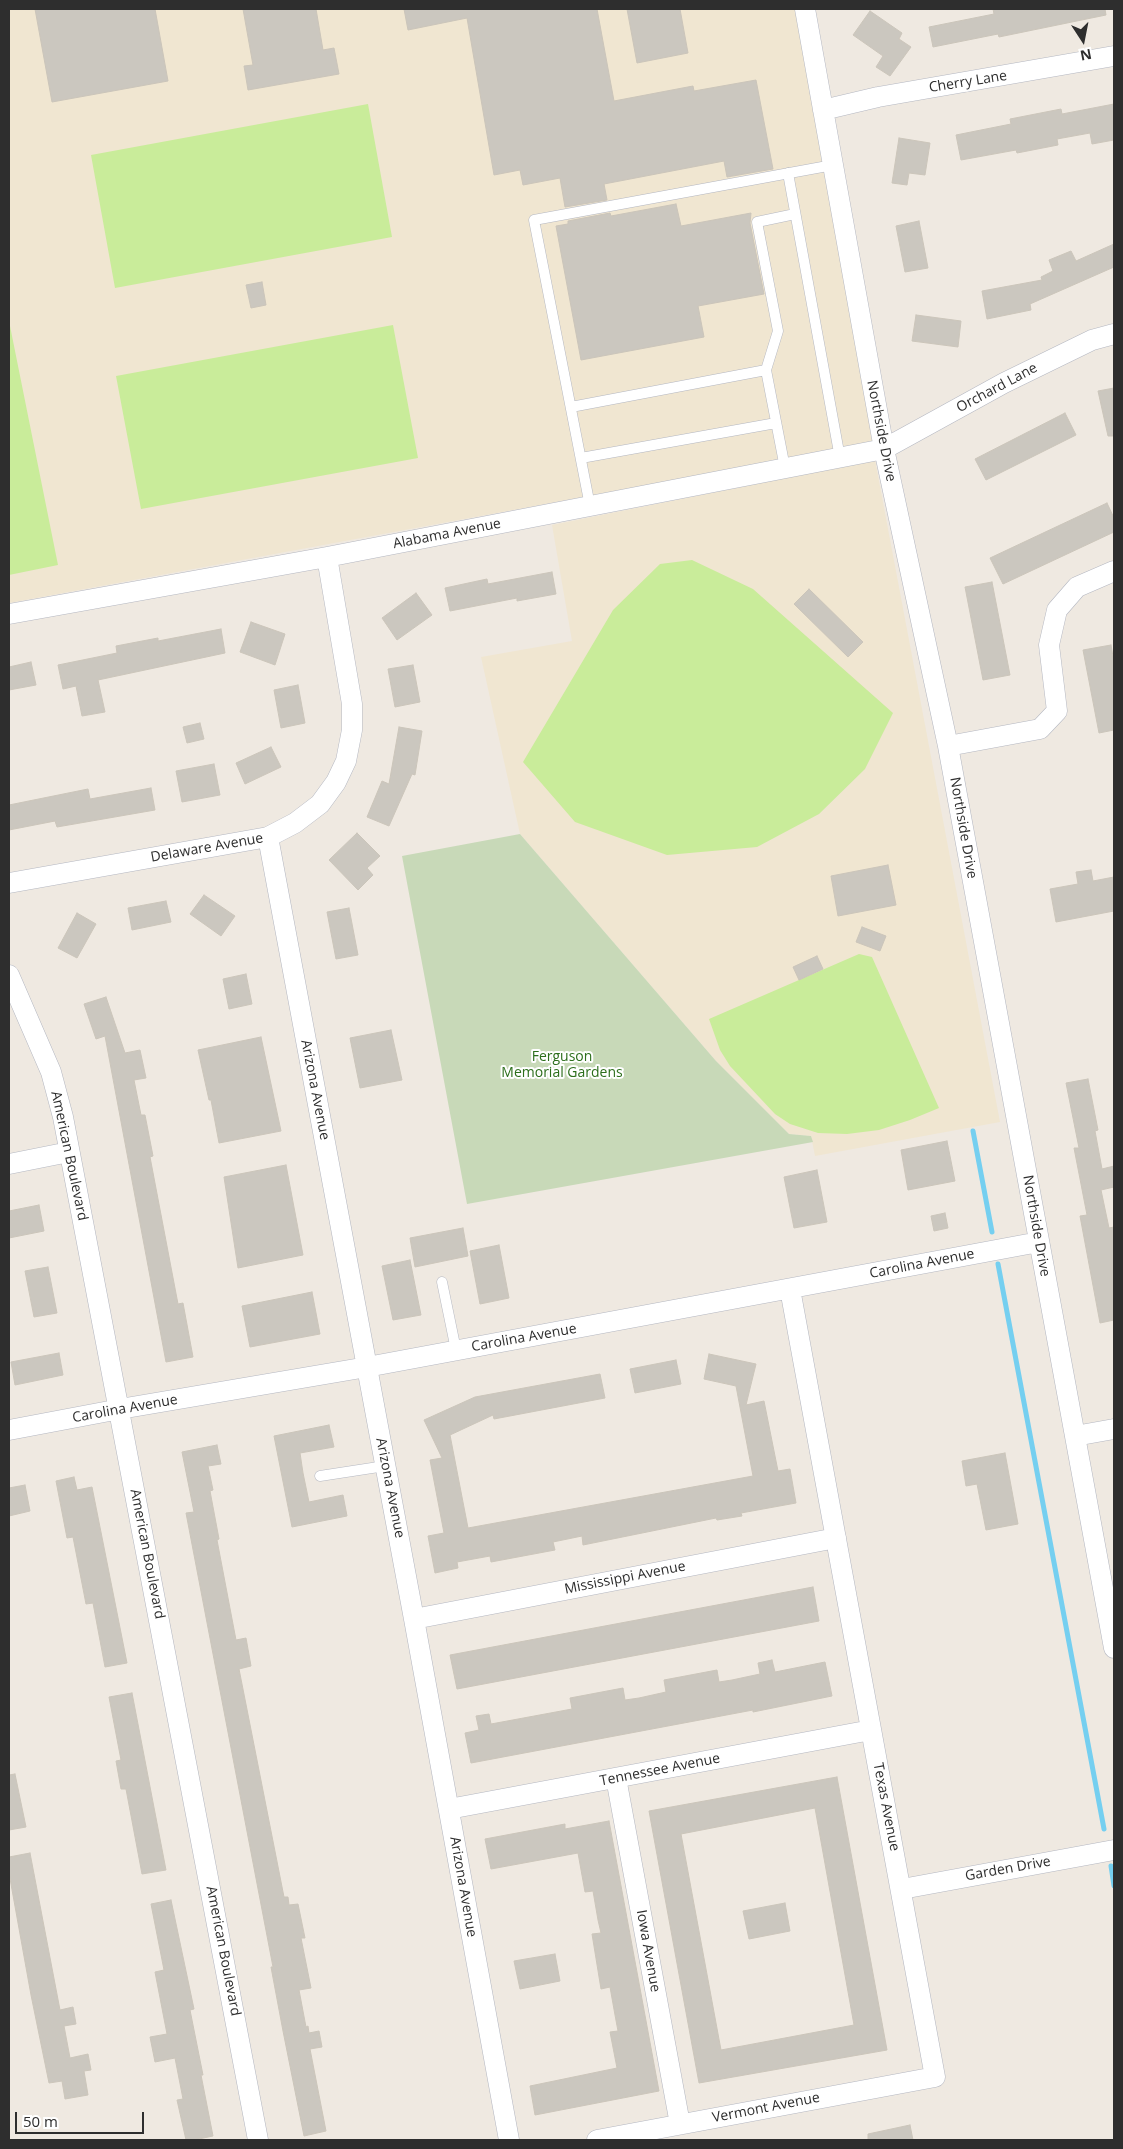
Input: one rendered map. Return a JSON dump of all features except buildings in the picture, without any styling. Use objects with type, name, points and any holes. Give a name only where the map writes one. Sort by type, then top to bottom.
[{"type":"street","name":"Northside Drive","points":[[805,9],[884,449],[948,746],[1114,1648]]},
{"type":"street","name":"Cherry Lane","points":[[823,110],[878,97],[1114,56]]},
{"type":"street","name":"Orchard Lane","points":[[884,449],[1004,383],[1092,340],[1114,334]]},
{"type":"street","name":"Alabama Avenue","points":[[9,614],[327,557],[884,449]]},
{"type":"street","name":"Delaware Avenue","points":[[9,883],[268,837],[295,823],[320,804],[336,782],[346,761],[352,730],[352,704],[327,557]]},
{"type":"street","points":[[948,746],[1040,729],[1057,711],[1050,645],[1057,610],[1077,587],[1114,571]]},
{"type":"street","name":"Arizona Avenue","points":[[268,837],[509,2140]]},
{"type":"street","name":"American Boulevard","points":[[9,975],[51,1072],[63,1117],[258,2140]]},
{"type":"street","points":[[9,1164],[69,1152]]},
{"type":"street","name":"Carolina Avenue","points":[[9,1430],[367,1367],[1038,1242]]},
{"type":"street","name":"Texas Avenue","points":[[790,1289],[936,2077]]},
{"type":"street","points":[[1076,1436],[1114,1429]]},
{"type":"street","name":"Mississippi Avenue","points":[[414,1619],[836,1538]]},
{"type":"street","name":"Tennessee Avenue","points":[[449,1809],[871,1730]]},
{"type":"street","name":"Iowa Avenue","points":[[616,1778],[680,2124]]},
{"type":"street","name":"Garden Drive","points":[[902,1889],[1114,1850]]},
{"type":"street","name":"Vermont Avenue","points":[[597,2140],[936,2077]]},
{"type":"lane","points":[[590,506],[534,220],[833,165]]},
{"type":"lane","points":[[788,173],[840,458]]},
{"type":"lane","points":[[785,468],[766,370],[778,331],[757,222],[796,214]]},
{"type":"lane","points":[[571,407],[766,370]]},
{"type":"lane","points":[[581,458],[776,423]]},
{"type":"lane","points":[[442,1282],[456,1350]]},
{"type":"lane","points":[[320,1476],[385,1466]]},
{"type":"shaded area","points":[[9,9],[797,9],[876,443],[9,603]]},
{"type":"shaded area","points":[[875,460],[1000,1122],[815,1156],[811,1136],[789,1134],[716,1061],[520,834],[481,657],[572,641],[552,525]]},
{"type":"green space","points":[[368,104],[392,237],[115,288],[91,155]]},
{"type":"green space","points":[[9,321],[58,565],[9,575]]},
{"type":"green space","points":[[393,325],[418,458],[141,509],[116,376]]},
{"type":"green space","points":[[692,560],[753,589],[893,713],[865,769],[819,814],[757,847],[667,855],[575,822],[523,762],[613,610],[660,564]]},
{"type":"green space","name":"Ferguson Memorial Gardens","points":[[520,834],[716,1061],[789,1134],[811,1136],[813,1142],[467,1204],[402,856]]},
{"type":"green space","points":[[859,954],[872,957],[939,1108],[879,1130],[847,1134],[818,1133],[790,1124],[775,1114],[730,1066],[720,1050],[709,1019]]},
{"type":"waterway","points":[[973,1131],[992,1232]]},
{"type":"waterway","points":[[998,1264],[1104,1829]]},
{"type":"waterway","points":[[1111,1866],[1114,1886]]}]
